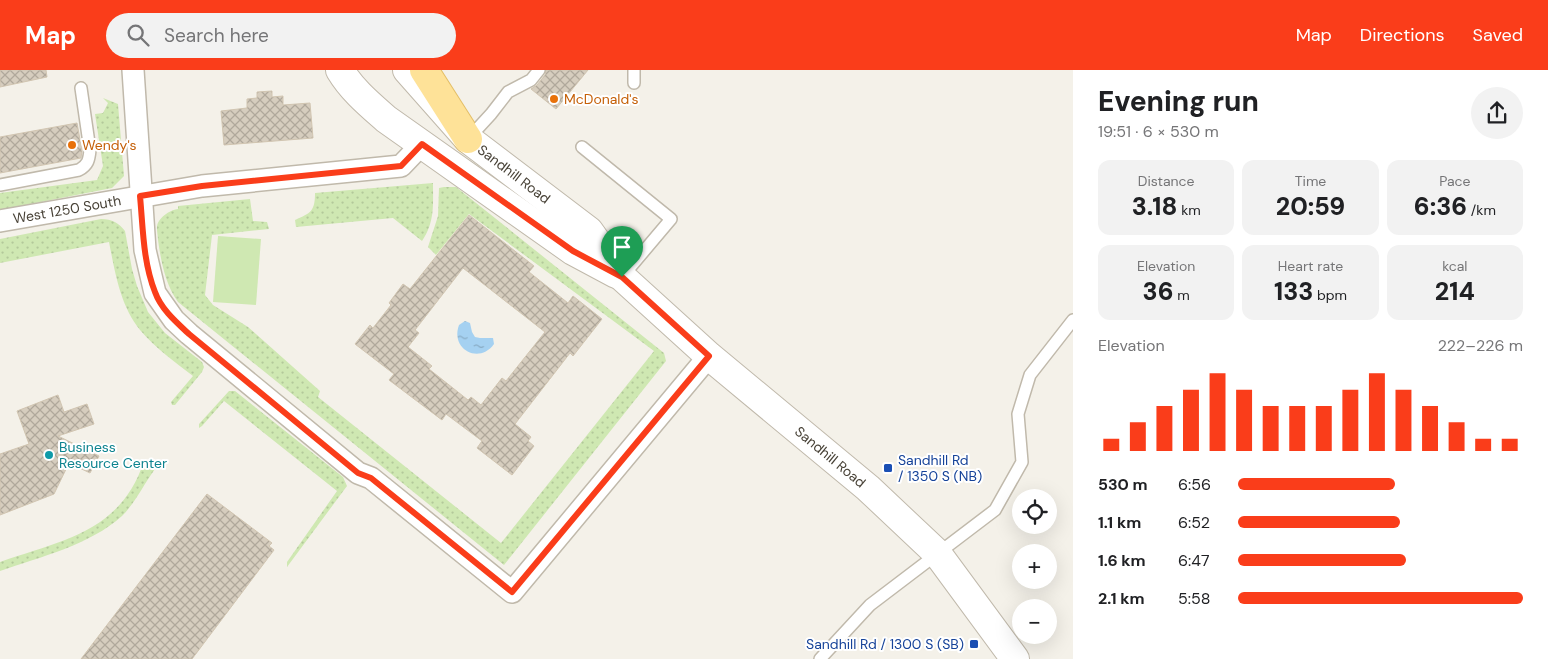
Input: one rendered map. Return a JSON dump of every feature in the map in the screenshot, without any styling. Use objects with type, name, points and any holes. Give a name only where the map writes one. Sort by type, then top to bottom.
[{"type":"main road","points":[[424,70],[468,139]]},
{"type":"street","points":[[133,70],[144,250],[155,293],[174,320],[358,473],[371,478],[512,592],[709,356]]},
{"type":"street","name":"Sandhill Road","points":[[340,70],[365,101],[386,119],[573,251],[622,277]]},
{"type":"street","name":"Sandhill Road","points":[[407,70],[468,139],[589,231],[622,277],[709,356],[868,488],[937,552],[1015,659]]},
{"type":"street","name":"West 1250 South","points":[[0,222],[202,186],[401,166],[422,144]]},
{"type":"lane","points":[[468,139],[508,92],[531,80],[539,70]]},
{"type":"lane","points":[[634,70],[634,83]]},
{"type":"lane","points":[[0,185],[79,170],[85,166],[89,160],[90,150],[81,88]]},
{"type":"lane","points":[[582,147],[671,219],[622,277]]},
{"type":"lane","points":[[820,659],[870,604],[995,510],[1022,462],[1018,414],[1030,375],[1073,320]]},
{"type":"green space","points":[[103,98],[118,104],[124,176],[112,188],[0,210],[0,193],[97,180],[103,166],[95,114],[103,113],[108,103]]},
{"type":"green space","points":[[433,183],[431,220],[422,241],[393,218],[296,227],[295,220],[313,208],[315,193]]},
{"type":"green space","points":[[456,187],[664,353],[666,361],[504,565],[178,302],[167,280],[159,248],[158,223],[165,214],[178,209],[178,206],[250,199],[253,221],[267,222],[269,229],[212,235],[205,295],[213,305],[248,327],[320,391],[318,397],[501,543],[654,351],[469,214],[436,255],[428,247],[438,216],[439,188]]},
{"type":"green space","points":[[101,219],[115,222],[125,231],[132,269],[148,312],[165,333],[202,362],[204,367],[175,405],[172,405],[171,402],[193,376],[152,343],[133,320],[119,288],[109,242],[0,263],[0,239]]},
{"type":"green space","points":[[218,236],[261,239],[256,305],[213,302]]},
{"type":"green space","points":[[229,391],[235,391],[343,477],[347,486],[287,567],[287,562],[337,491],[224,401],[199,428],[199,424]]},
{"type":"green space","points":[[144,461],[155,469],[127,511],[109,526],[95,535],[64,549],[0,571],[0,562],[67,539],[87,530],[105,518],[121,504],[134,485]]},
{"type":"water","points":[[465,321],[470,323],[475,337],[493,338],[494,344],[488,350],[474,354],[462,347],[457,334],[459,325]]},
{"type":"building","points":[[0,70],[46,70],[47,77],[0,87]]},
{"type":"building","name":"McDonald's","points":[[546,70],[588,70],[556,109],[531,89],[545,75]]},
{"type":"building","points":[[272,91],[272,97],[283,96],[283,105],[310,103],[313,138],[224,145],[221,111],[247,108],[247,99],[257,98],[257,92]]},
{"type":"building","points":[[77,123],[82,151],[81,158],[0,173],[0,137]]},
{"type":"building","points":[[469,215],[534,266],[529,272],[568,303],[573,296],[602,319],[573,356],[570,353],[515,424],[531,437],[528,441],[534,446],[512,475],[477,448],[482,441],[446,414],[442,420],[389,380],[394,374],[355,344],[370,325],[373,328],[391,305],[389,303],[403,284],[410,289]],"holes":[[[463,268],[545,332],[506,381],[502,378],[481,405],[471,397],[468,400],[429,369],[432,366],[408,347],[419,333],[415,330]]]},
{"type":"building","name":"Business Resource Center","points":[[58,395],[64,412],[87,404],[94,424],[58,436],[99,456],[90,473],[69,463],[54,494],[0,515],[0,454],[29,444],[17,411]]},
{"type":"building","points":[[207,494],[272,543],[269,546],[274,550],[192,659],[81,659]]},
{"type":"place","name":"McDonald's","points":[[554,99]]},
{"type":"place","name":"Wendy's","points":[[72,145]]},
{"type":"place","name":"Business Resource Center","points":[[49,455]]},
{"type":"place","name":"Sandhill Rd / 1350 S (NB)","points":[[888,468]]},
{"type":"place","name":"Sandhill Rd / 1300 S (SB)","points":[[974,644]]},
{"type":"route","points":[[422,144],[573,251],[622,277],[709,356],[512,592],[371,478],[358,473],[174,320],[155,293],[144,250],[140,196],[202,186],[401,166],[422,144]]}]
